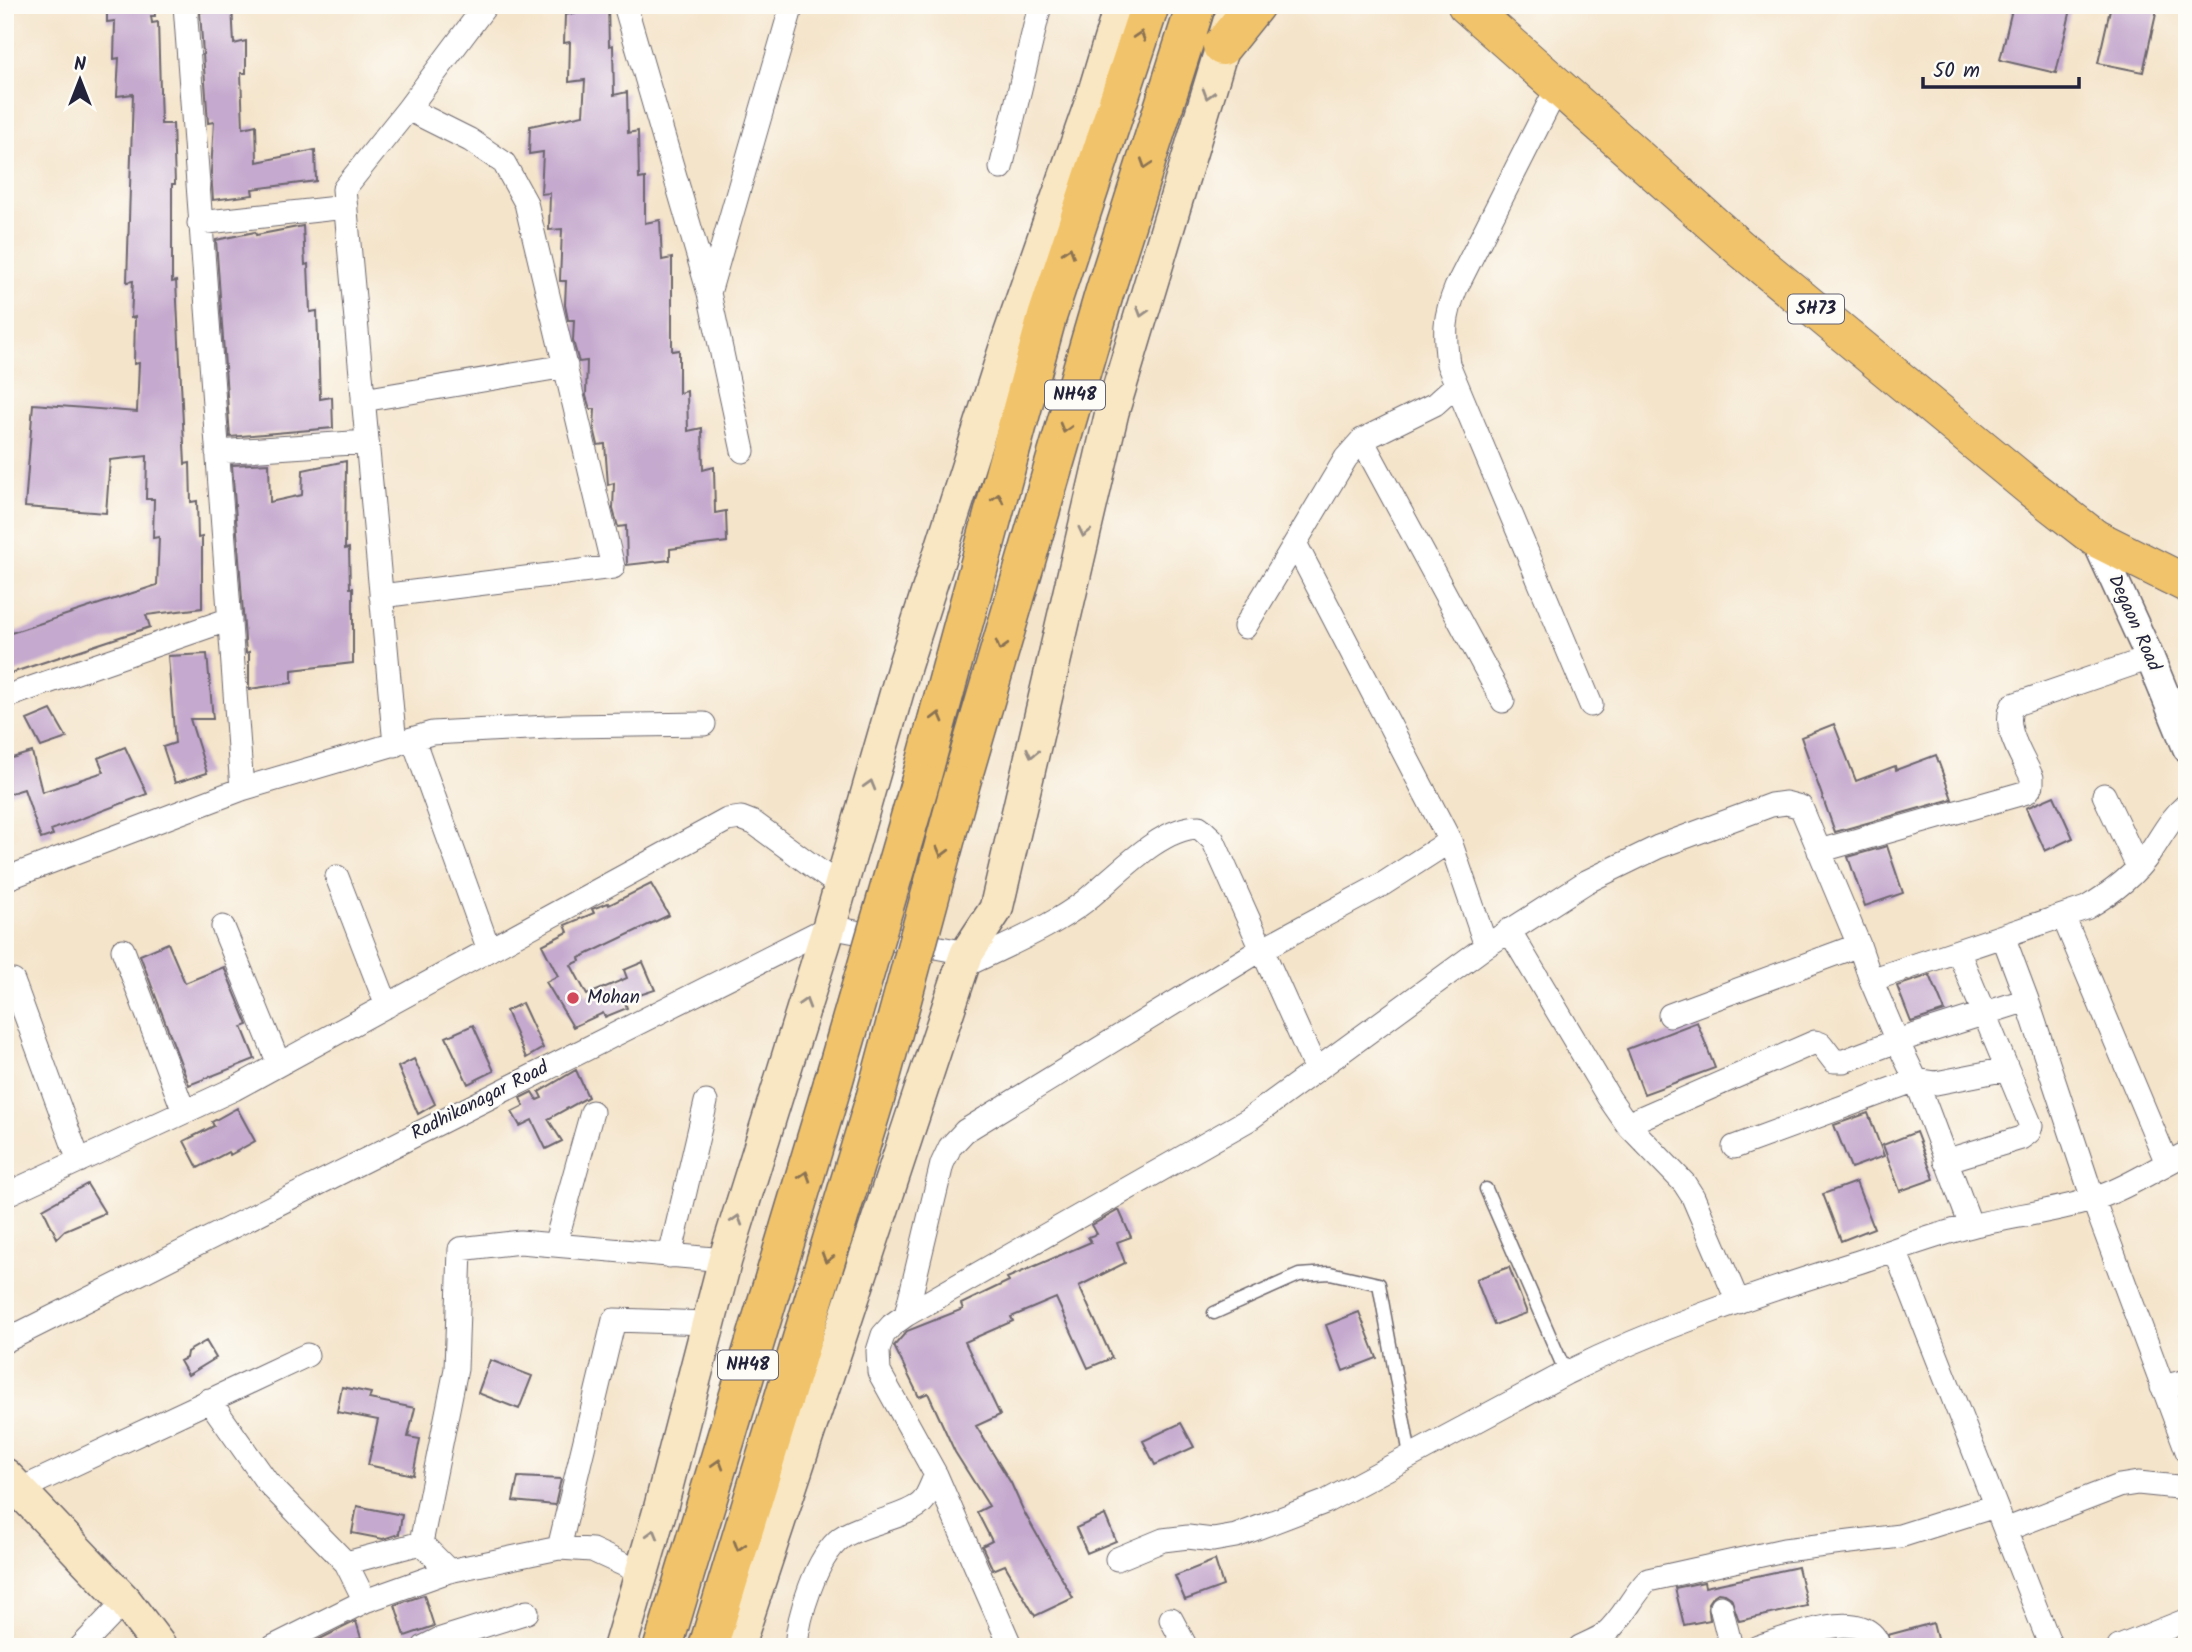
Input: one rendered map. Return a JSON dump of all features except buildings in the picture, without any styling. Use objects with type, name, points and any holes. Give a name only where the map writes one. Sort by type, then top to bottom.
[{"type":"highway","name":"NH48","points":[[663,1647],[841,1056],[920,783],[1047,317],[1150,5]]},
{"type":"highway","name":"NH48","points":[[708,1647],[875,1099],[960,786],[1104,294],[1196,5]]},
{"type":"highway","points":[[1223,46],[1255,5]]},
{"type":"main road","points":[[620,1647],[725,1261],[829,927],[905,664],[1004,354],[1092,101],[1121,5]]},
{"type":"main road","points":[[737,1647],[965,960],[996,909],[1112,412],[1235,5]]},
{"type":"main road","name":"SH73","points":[[1472,7],[1740,248],[1899,381],[2095,538],[2187,584]]},
{"type":"main road","points":[[12,1482],[125,1601],[160,1647]]},
{"type":"street","points":[[185,5],[242,789]]},
{"type":"street","points":[[486,5],[408,110],[344,189],[381,596],[404,742],[489,950]]},
{"type":"street","points":[[625,5],[709,293],[743,451]]},
{"type":"street","points":[[709,293],[792,5]]},
{"type":"street","points":[[1000,168],[1040,5]]},
{"type":"street","points":[[1558,86],[1456,288],[1447,308],[1444,330],[1448,364],[1456,385],[1591,705]]},
{"type":"street","points":[[381,596],[613,567],[526,203],[503,163],[470,140],[408,110]]},
{"type":"street","points":[[199,223],[346,207]]},
{"type":"street","points":[[363,400],[566,366]]},
{"type":"street","points":[[1245,627],[1346,458],[1362,440],[1434,404],[1456,385]]},
{"type":"street","points":[[1362,440],[1503,701]]},
{"type":"street","points":[[217,452],[367,442]]},
{"type":"street","name":"Degaon Road","points":[[2095,538],[2150,658],[2187,748]]},
{"type":"street","points":[[1296,545],[1450,841],[1486,946]]},
{"type":"street","points":[[5,697],[230,619]]},
{"type":"street","points":[[1819,850],[2027,792],[2032,785],[2032,778],[2009,726],[2008,713],[2013,705],[2150,658]]},
{"type":"street","points":[[5,879],[242,789],[432,733],[568,726],[704,724]]},
{"type":"street","points":[[2104,795],[2138,867]]},
{"type":"street","points":[[1011,1647],[936,1475],[879,1373],[878,1352],[883,1335],[906,1315],[1248,1120],[1509,930],[1586,882],[1658,847],[1771,805],[1786,803],[1801,807],[1896,1041],[1916,1080],[1971,1226]]},
{"type":"street","points":[[1871,980],[2086,908],[2109,895],[2138,867],[2149,855],[2171,819],[2187,804]]},
{"type":"street","points":[[5,1195],[279,1065],[727,820],[741,818],[754,823],[841,887]]},
{"type":"street","points":[[829,927],[965,960],[1054,922],[1089,898],[1124,866],[1171,834],[1186,827],[1199,827],[1213,839],[1316,1070]]},
{"type":"street","points":[[906,1315],[942,1164],[950,1147],[965,1131],[1262,949],[1383,884],[1450,841]]},
{"type":"street","points":[[337,877],[387,1006]]},
{"type":"street","points":[[1117,1559],[1163,1539],[1236,1536],[1325,1502],[1566,1373],[1682,1322],[1971,1226],[2093,1199],[2177,1158],[2063,916]]},
{"type":"street","points":[[223,927],[279,1065]]},
{"type":"street","name":"Radhikanagar Road","points":[[5,1341],[829,927]]},
{"type":"street","points":[[1509,930],[1609,1098],[1627,1124],[1684,1183],[1693,1197],[1738,1302]]},
{"type":"street","points":[[2003,936],[2093,1199],[2187,1451]]},
{"type":"street","points":[[1670,1015],[1858,945]]},
{"type":"street","points":[[123,950],[184,1112]]},
{"type":"street","points":[[1945,1161],[2021,1138],[2029,1132],[2031,1126],[1958,951]]},
{"type":"street","points":[[13,981],[79,1161]]},
{"type":"street","points":[[1627,1124],[1815,1042],[1821,1044],[1835,1061],[1844,1061],[1896,1041],[2027,1000]]},
{"type":"street","points":[[1734,1147],[1916,1080],[1936,1083],[2007,1069]]},
{"type":"street","points":[[670,1256],[706,1102]]},
{"type":"street","points":[[555,1245],[592,1112]]},
{"type":"street","points":[[421,1543],[456,1369],[460,1249],[520,1242],[725,1261]]},
{"type":"street","points":[[1895,1250],[2051,1647]]},
{"type":"street","points":[[559,1548],[614,1320],[709,1323]]},
{"type":"street","points":[[12,1482],[209,1400],[307,1354]]},
{"type":"street","points":[[2162,1387],[2187,1381]]},
{"type":"street","points":[[209,1400],[267,1482],[346,1563],[365,1601]]},
{"type":"street","points":[[796,1647],[804,1610],[824,1556],[851,1533],[912,1509],[923,1501],[936,1475]]},
{"type":"street","points":[[2005,1530],[2119,1486],[2138,1483],[2187,1488]]},
{"type":"street","points":[[1580,1647],[1605,1635],[1648,1580],[1784,1550],[1900,1536],[1995,1506]]},
{"type":"street","points":[[346,1563],[421,1543]]},
{"type":"street","points":[[421,1543],[449,1571]]},
{"type":"street","points":[[273,1647],[365,1601],[449,1571],[559,1548],[592,1550],[642,1573]]},
{"type":"street","points":[[80,1647],[125,1601]]},
{"type":"street","points":[[1721,1607],[1731,1647]]},
{"type":"street","points":[[424,1647],[438,1640],[527,1612]]},
{"type":"street","points":[[1171,1619],[1186,1647]]},
{"type":"street","points":[[2119,1647],[2187,1620]]},
{"type":"street","points":[[1758,1647],[1846,1624],[1865,1627],[1876,1638],[1879,1647]]},
{"type":"lane","points":[[1486,1189],[1566,1373]]},
{"type":"lane","points":[[1214,1313],[1299,1275],[1330,1273],[1379,1284],[1410,1455]]},
{"type":"place","name":"Mohan","points":[[573,998]]}]
